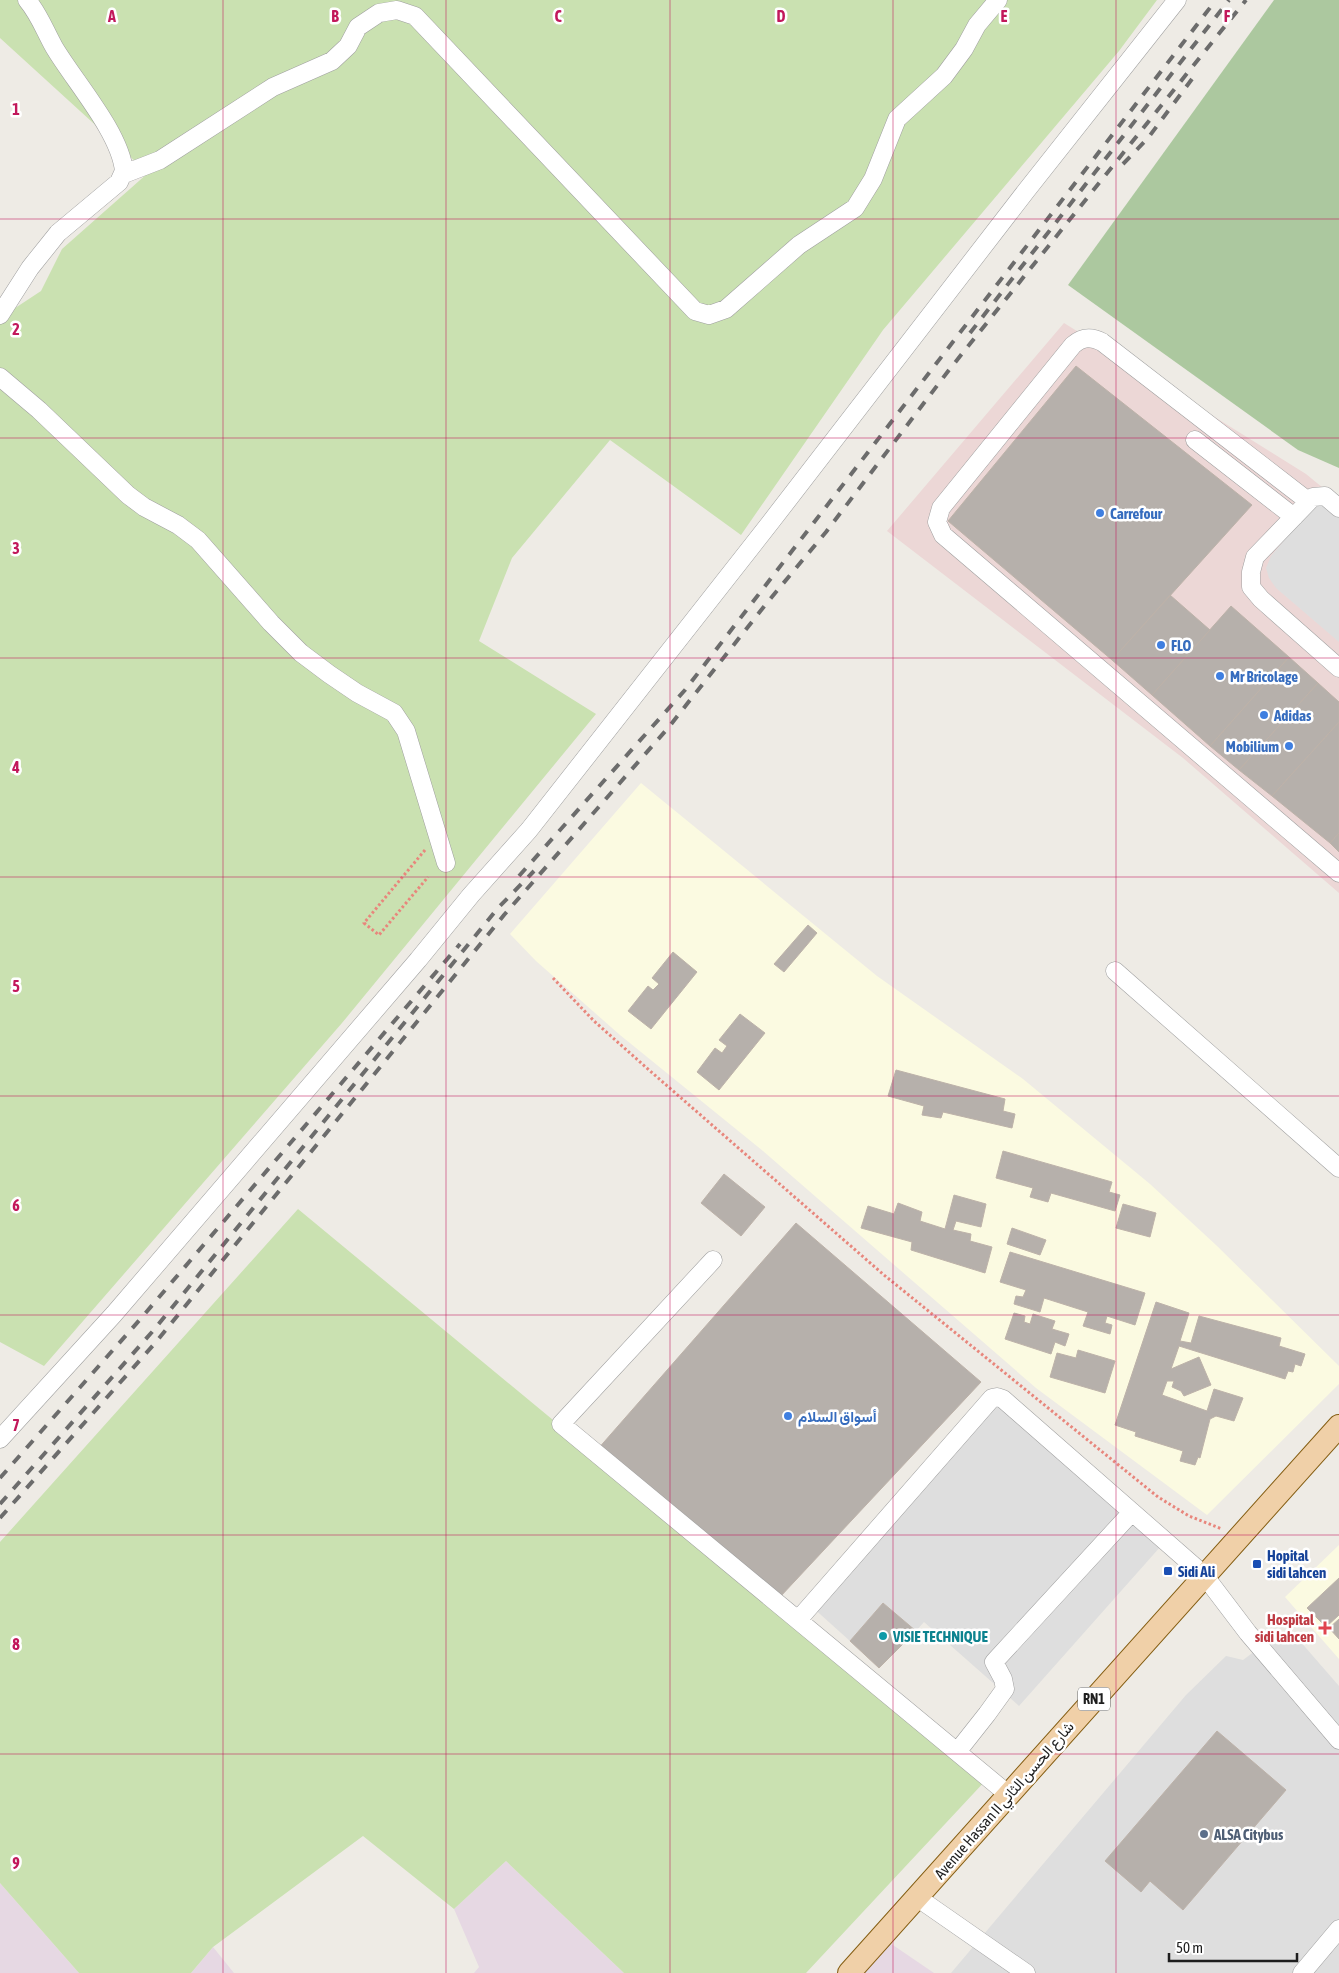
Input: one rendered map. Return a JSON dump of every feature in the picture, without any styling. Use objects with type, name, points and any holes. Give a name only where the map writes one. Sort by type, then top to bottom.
[{"type":"main road","name":"Avenue Hassan II شارع الحسن الثاني","points":[[849,1973],[1339,1426]]},
{"type":"street","points":[[0,315],[30,268],[58,233],[119,182],[124,174],[118,149],[105,125],[54,46],[34,8],[26,0]]},
{"type":"street","points":[[124,174],[160,160],[273,87],[332,61],[348,46],[358,28],[379,13],[397,10],[415,16],[695,311],[709,315],[726,309],[799,245],[855,208],[873,179],[897,119],[944,76],[964,49],[977,25],[998,0]]},
{"type":"street","points":[[0,1439],[114,1314],[418,960],[471,895],[529,830],[770,523],[1020,198],[1177,0]]},
{"type":"street","points":[[1308,501],[1102,342],[1090,337],[1073,345],[940,508],[936,522],[943,535],[1339,873]]},
{"type":"street","points":[[0,377],[39,410],[128,494],[144,507],[178,525],[198,540],[271,624],[301,653],[357,693],[394,713],[406,731],[446,863]]},
{"type":"street","points":[[1195,440],[1294,517]]},
{"type":"street","points":[[1339,508],[1324,496],[1308,501],[1256,557],[1251,572],[1251,587],[1267,605],[1339,668]]},
{"type":"street","points":[[1114,971],[1339,1168]]},
{"type":"street","points":[[712,1260],[561,1424],[1009,1795]]},
{"type":"street","points":[[798,1620],[992,1398],[997,1397],[1002,1399],[1204,1575],[1248,1633],[1339,1740]]},
{"type":"street","points":[[957,1752],[1005,1689],[1003,1679],[994,1662],[1132,1512]]},
{"type":"street","points":[[918,1898],[1026,1973]]},
{"type":"street","points":[[1302,1973],[1339,1929]]},
{"type":"path","points":[[428,877],[379,935],[364,923],[438,834]]},
{"type":"path","points":[[553,978],[594,1021],[884,1275],[1158,1497],[1190,1516],[1240,1535]]},
{"type":"shaded area","points":[[1064,323],[1306,474],[1339,501],[1339,893],[1183,758],[887,531]]},
{"type":"shaded area","points":[[1317,501],[1339,517],[1339,642],[1276,588],[1269,578],[1266,568],[1271,556]]},
{"type":"shaded area","points":[[641,783],[877,976],[1023,1079],[1150,1184],[1216,1245],[1339,1366],[1339,1384],[1207,1515],[1036,1388],[763,1151],[620,1035],[536,961],[510,934]]},
{"type":"shaded area","points":[[993,1399],[1161,1546],[1019,1706],[924,1622],[916,1631],[883,1603],[850,1641],[811,1606]]},
{"type":"shaded area","name":"Hospital sidi lahcen","points":[[1339,1545],[1339,1659],[1285,1597]]},
{"type":"shaded area","name":"ALSA Citybus","points":[[1299,1640],[1339,1686],[1339,1973],[951,1973],[1186,1695],[1226,1656],[1243,1660],[1263,1645]]},
{"type":"shaded area","points":[[506,1861],[624,1973],[474,1973],[479,1967],[454,1909]]},
{"type":"shaded area","points":[[0,1883],[79,1973],[0,1973]]},
{"type":"shaded area","points":[[887,1941],[934,1973],[858,1973]]},
{"type":"shaded area","points":[[213,1947],[234,1973],[191,1973]]},
{"type":"green space","points":[[0,0],[1157,0],[1119,51],[883,330],[741,535],[610,440],[512,558],[479,641],[596,714],[342,1023],[44,1366],[0,1342],[0,318],[41,291],[62,249],[148,173],[0,38]]},
{"type":"green space","points":[[1274,0],[1339,0],[1339,468],[1298,450],[1068,285]]},
{"type":"green space","points":[[298,1209],[987,1779],[806,1973],[624,1973],[506,1861],[454,1909],[363,1836],[213,1947],[191,1973],[79,1973],[0,1883],[0,1542]]},
{"type":"building","name":"Carrefour","points":[[1076,366],[1252,505],[1112,660],[948,521]]},
{"type":"building","name":"FLO","points":[[1170,595],[1210,630],[1152,695],[1112,660]]},
{"type":"building","name":"Mr Bricolage","points":[[1231,606],[1289,657],[1210,746],[1152,695]]},
{"type":"building","name":"Adidas","points":[[1289,657],[1318,683],[1239,770],[1210,746]]},
{"type":"building","name":"Mobilium","points":[[1318,683],[1339,702],[1339,722],[1272,796],[1239,770]]},
{"type":"building","points":[[1339,722],[1339,833],[1330,843],[1272,796]]},
{"type":"building","points":[[1339,833],[1339,852],[1330,843]]},
{"type":"building","points":[[808,925],[817,933],[784,972],[774,964]]},
{"type":"building","points":[[673,952],[697,972],[651,1029],[628,1011],[648,986],[653,990],[659,984],[652,978]]},
{"type":"building","points":[[740,1014],[765,1033],[719,1090],[697,1072],[715,1048],[722,1053],[727,1046],[719,1040]]},
{"type":"building","points":[[896,1070],[1005,1099],[1003,1111],[1015,1114],[1012,1128],[943,1112],[941,1118],[922,1115],[924,1106],[888,1096]]},
{"type":"building","points":[[1003,1151],[1112,1182],[1109,1192],[1120,1195],[1115,1211],[1051,1193],[1048,1202],[1030,1197],[1033,1188],[996,1178]]},
{"type":"building","points":[[724,1174],[765,1207],[741,1236],[701,1203]]},
{"type":"building","points":[[954,1195],[986,1204],[981,1227],[956,1221],[953,1230],[971,1234],[970,1241],[992,1247],[985,1273],[911,1250],[912,1242],[861,1228],[868,1206],[894,1214],[898,1203],[922,1212],[920,1221],[945,1229]]},
{"type":"building","points":[[1123,1204],[1156,1213],[1150,1237],[1116,1228]]},
{"type":"building","name":"أسواق السلام","points":[[796,1223],[981,1382],[780,1597],[597,1450]]},
{"type":"building","points":[[1012,1228],[1046,1240],[1040,1255],[1007,1244]]},
{"type":"building","points":[[1010,1252],[1145,1293],[1135,1325],[1107,1316],[1105,1323],[1112,1325],[1110,1334],[1083,1326],[1088,1312],[1044,1298],[1040,1312],[1014,1304],[1016,1296],[1023,1297],[1026,1290],[1000,1282]]},
{"type":"building","points":[[1156,1302],[1189,1313],[1180,1341],[1191,1343],[1199,1316],[1281,1338],[1279,1346],[1305,1354],[1301,1366],[1295,1364],[1293,1372],[1288,1371],[1285,1379],[1179,1346],[1171,1369],[1199,1357],[1211,1385],[1184,1396],[1181,1391],[1172,1387],[1174,1381],[1167,1381],[1162,1395],[1207,1411],[1214,1389],[1243,1398],[1234,1421],[1216,1416],[1210,1419],[1200,1458],[1198,1457],[1195,1465],[1180,1461],[1183,1451],[1135,1436],[1136,1432],[1115,1425]]},
{"type":"building","points":[[1014,1313],[1025,1316],[1024,1322],[1030,1324],[1033,1314],[1055,1321],[1052,1329],[1069,1334],[1065,1346],[1055,1342],[1051,1354],[1005,1339]]},
{"type":"building","points":[[1078,1350],[1115,1361],[1105,1393],[1050,1377],[1057,1353],[1076,1358]]},
{"type":"building","points":[[1339,1578],[1339,1615],[1326,1627],[1307,1608]]},
{"type":"building","name":"VISIE TECHNIQUE","points":[[883,1603],[916,1631],[879,1668],[850,1641]]},
{"type":"building","points":[[1339,1619],[1339,1639],[1329,1628]]},
{"type":"building","points":[[1217,1731],[1286,1790],[1183,1910],[1150,1881],[1141,1892],[1105,1861]]},
{"type":"railway","points":[[519,876],[685,690],[1216,0]]},
{"type":"railway","points":[[970,333],[1229,0]]},
{"type":"railway","points":[[0,1518],[156,1342],[504,915],[668,728],[766,604],[826,532],[949,370],[1246,0]]},
{"type":"railway","points":[[1123,164],[1148,138],[1192,79]]},
{"type":"railway","points":[[0,1504],[152,1332],[498,908],[534,871]]},
{"type":"railway","points":[[0,1478],[143,1316],[460,944]]},
{"type":"place","name":"Carrefour","points":[[1100,513]]},
{"type":"place","name":"FLO","points":[[1161,645]]},
{"type":"place","name":"Mr Bricolage","points":[[1220,676]]},
{"type":"place","name":"Adidas","points":[[1264,715]]},
{"type":"place","name":"Mobilium","points":[[1289,746]]},
{"type":"place","name":"أسواق السلام","points":[[788,1416]]},
{"type":"place","name":"Hopital sidi lahcen","points":[[1257,1564]]},
{"type":"place","name":"Sidi Ali","points":[[1168,1571]]},
{"type":"place","name":"Hospital sidi lahcen","points":[[1325,1628]]},
{"type":"place","name":"VISIE TECHNIQUE","points":[[883,1636]]},
{"type":"place","name":"ALSA Citybus","points":[[1204,1834]]}]
